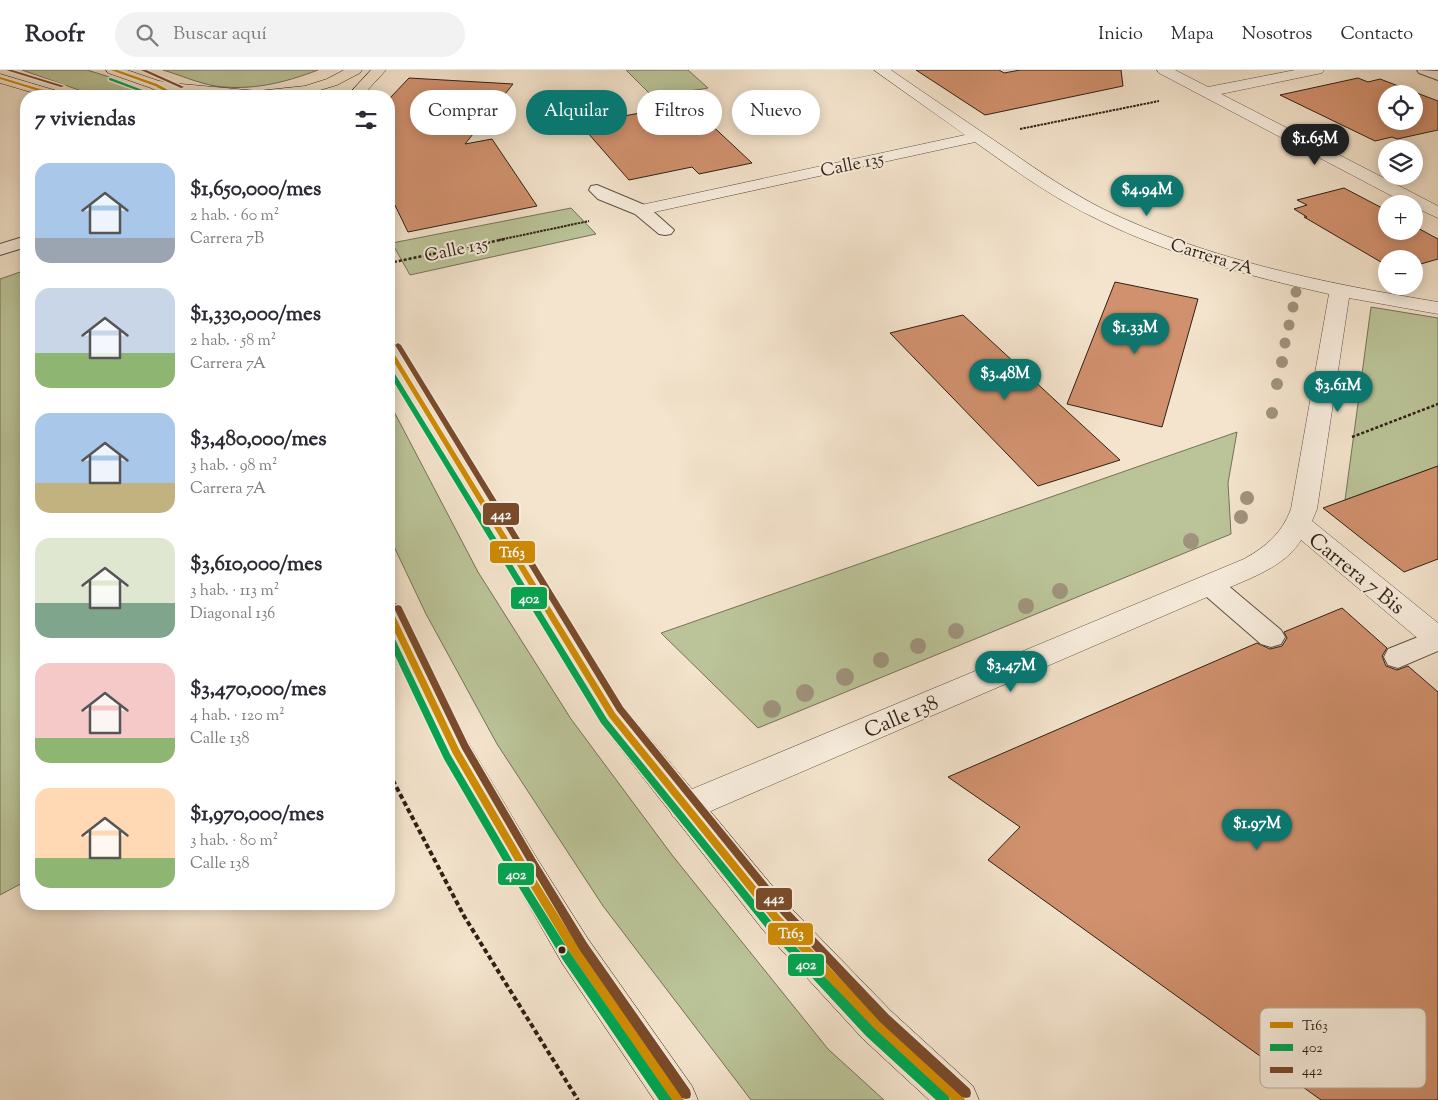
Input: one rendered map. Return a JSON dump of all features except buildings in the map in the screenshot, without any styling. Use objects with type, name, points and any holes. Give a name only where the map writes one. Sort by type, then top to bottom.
[{"type":"main road","points":[[113,70],[166,90]]},
{"type":"main road","points":[[306,90],[327,84],[355,70]]},
{"type":"main road","points":[[360,90],[379,70]]},
{"type":"main road","points":[[0,78],[39,90]]},
{"type":"main road","points":[[156,85],[187,90]]},
{"type":"main road","points":[[395,360],[612,715],[685,808],[783,925],[877,1025],[959,1100]]},
{"type":"main road","points":[[395,624],[456,751],[524,868],[575,951],[678,1100]]},
{"type":"street","name":"Carrera 7A","points":[[881,70],[1053,188],[1117,222],[1168,243],[1205,255],[1340,292],[1438,308]]},
{"type":"street","points":[[1164,70],[1438,213]]},
{"type":"street","points":[[1206,92],[1317,70]]},
{"type":"street","name":"Calle 135","points":[[641,210],[978,137]]},
{"type":"street","points":[[1300,525],[1340,292]]},
{"type":"street","name":"Calle 138","points":[[685,808],[1210,585],[1273,556],[1300,525]]},
{"type":"street","name":"Carrera 7 Bis","points":[[1300,525],[1438,639]]},
{"type":"lane","points":[[1424,70],[1438,76]]},
{"type":"lane","points":[[597,190],[604,195],[641,210],[665,230]]},
{"type":"lane","points":[[0,250],[20,242]]},
{"type":"lane","points":[[1210,585],[1271,637]]},
{"type":"lane","points":[[1398,657],[1438,639]]},
{"type":"path","points":[[978,137],[1206,92]]},
{"type":"path","name":"Calle 135","points":[[395,262],[641,210]]},
{"type":"path","points":[[1312,452],[1438,404]]},
{"type":"path","points":[[395,784],[464,916],[578,1100]]},
{"type":"green space","points":[[22,70],[87,70],[143,90],[79,90]]},
{"type":"green space","points":[[163,70],[318,70],[293,79],[267,85],[228,87],[209,85]]},
{"type":"green space","points":[[626,70],[688,70],[708,88],[696,90],[646,90]]},
{"type":"green space","points":[[571,208],[596,234],[410,275],[395,248],[395,242]]},
{"type":"green space","points":[[20,272],[20,884],[0,895],[0,279]]},
{"type":"green space","points":[[1371,307],[1438,318],[1438,466],[1345,500]]},
{"type":"green space","points":[[395,413],[478,572],[571,719],[672,855],[828,1049],[884,1100],[751,1100],[603,906],[497,744],[426,614],[395,549]]},
{"type":"green space","points":[[1237,432],[1228,483],[1231,534],[758,728],[661,633]]},
{"type":"transit line","name":"442","points":[[8,70],[62,86]]},
{"type":"transit line","name":"T163","points":[[113,70],[166,90]]},
{"type":"transit line","name":"442","points":[[143,70],[182,87]]},
{"type":"transit line","name":"T163","points":[[0,78],[39,90]]},
{"type":"transit line","name":"402","points":[[110,79],[140,90]]},
{"type":"transit line","name":"442","points":[[398,345],[620,709],[784,911],[884,1018],[966,1093]]},
{"type":"transit line","name":"T163","points":[[395,360],[612,715],[776,918],[877,1025],[959,1100]]},
{"type":"transit line","name":"402","points":[[395,379],[604,721],[769,925],[870,1032],[944,1100]]},
{"type":"transit line","name":"442","points":[[398,608],[465,746],[533,863],[583,946],[686,1094]]},
{"type":"transit line","name":"T163","points":[[395,624],[456,751],[524,868],[575,951],[678,1100]]},
{"type":"transit line","name":"402","points":[[395,648],[447,756],[515,873],[567,957],[666,1100]]}]
